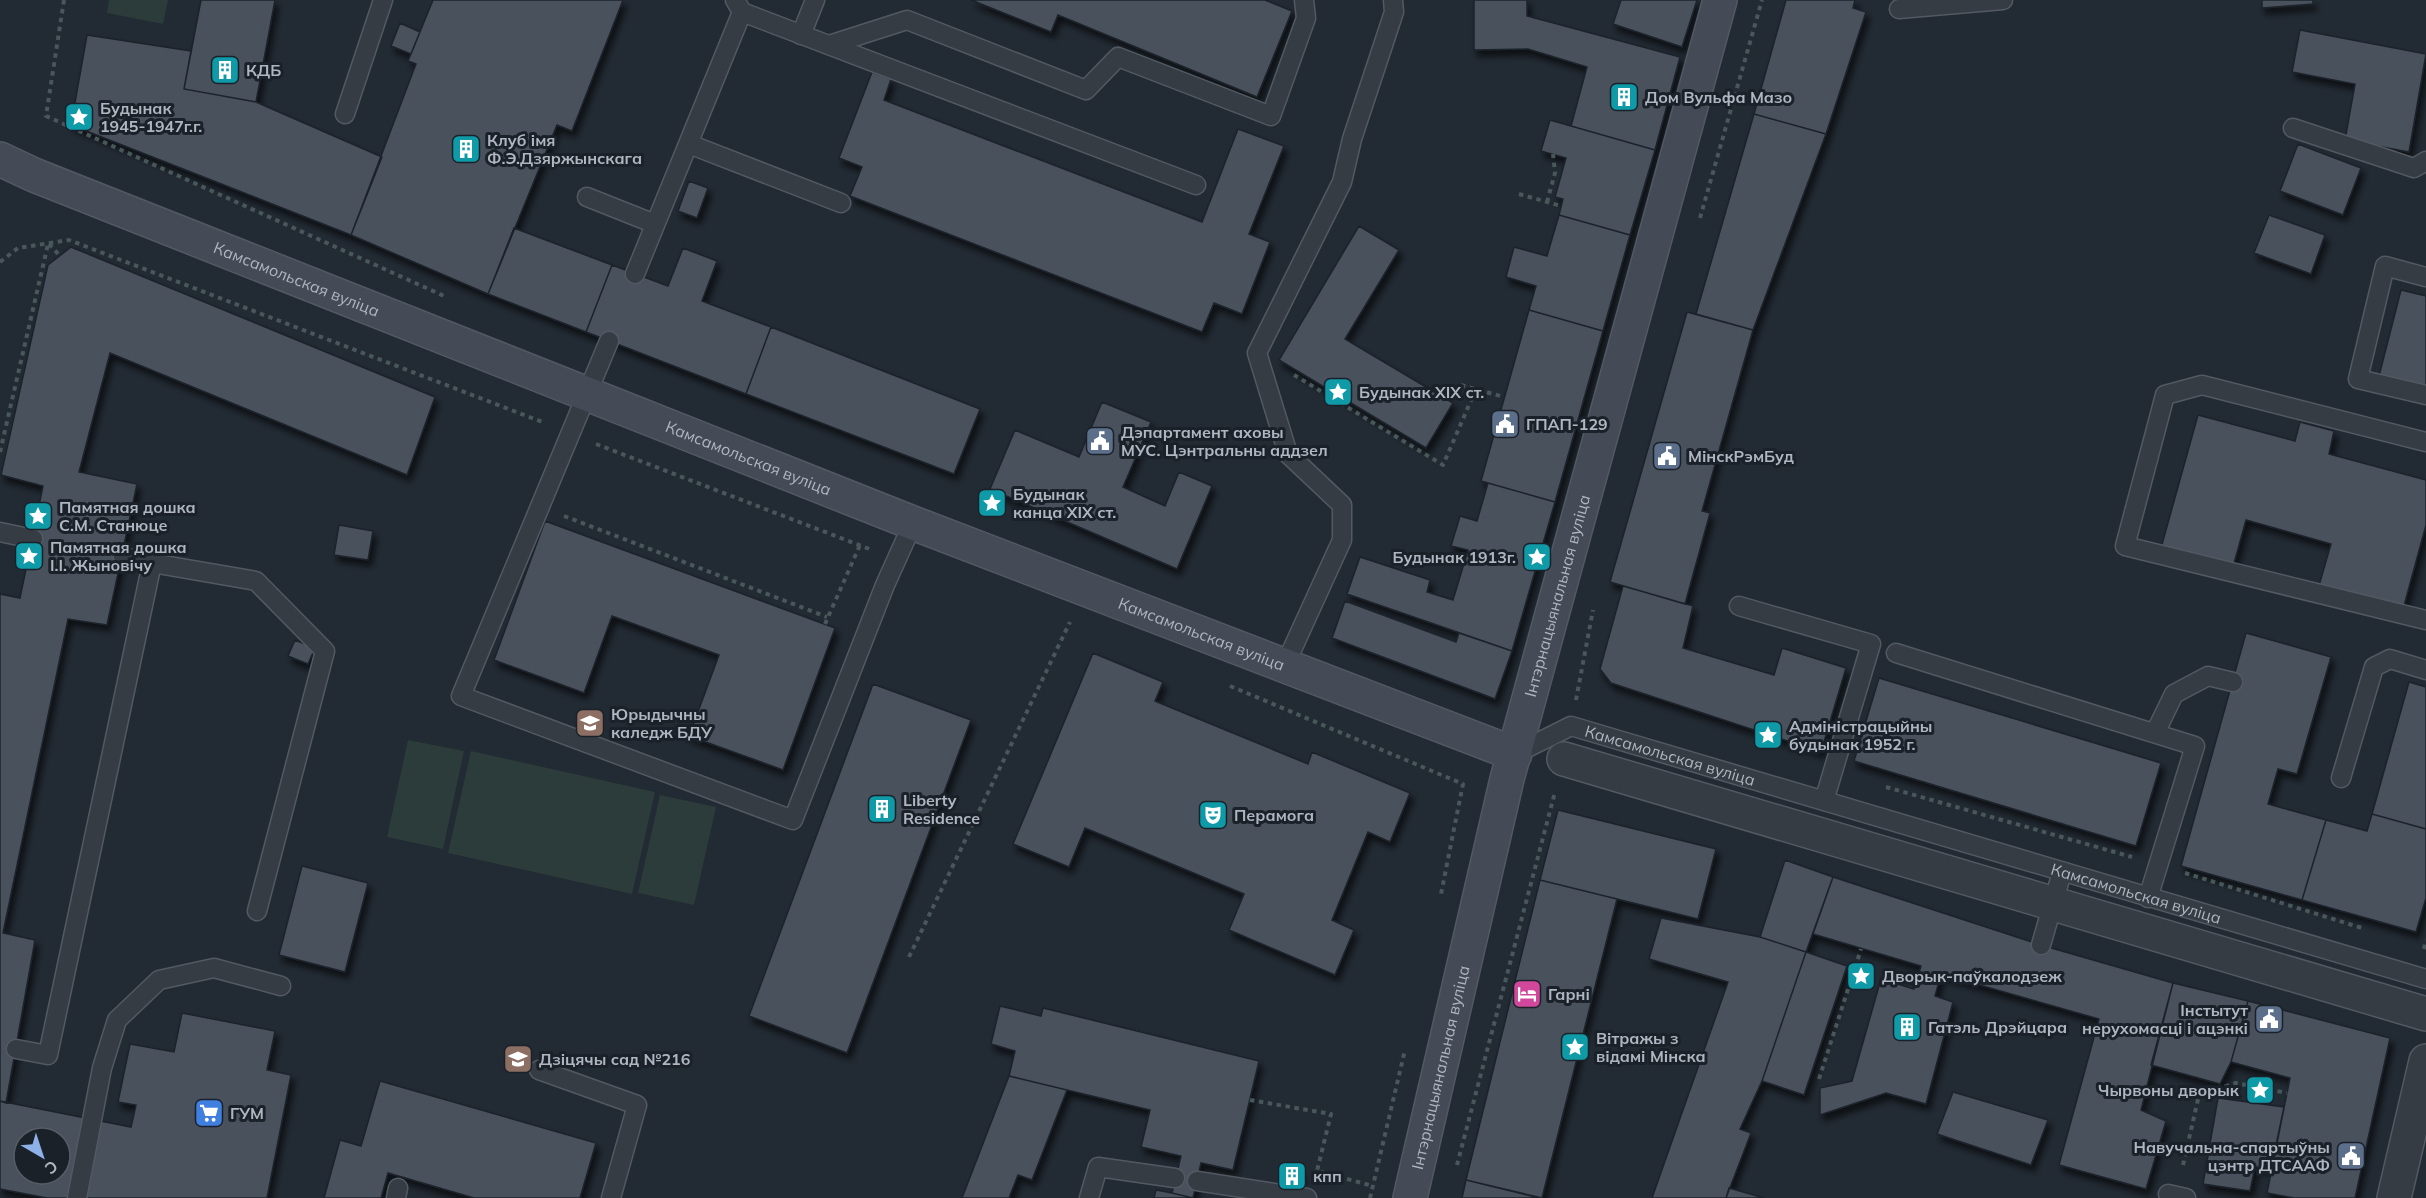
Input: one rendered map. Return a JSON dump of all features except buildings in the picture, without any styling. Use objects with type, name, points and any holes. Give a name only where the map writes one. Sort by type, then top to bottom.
[{"type":"main road","name":"Інтэрнацыянальная вуліца","points":[[1410,1198],[1515,754],[1720,0]]},
{"type":"main road","name":"Камсамольская вуліца","points":[[0,159],[34,175],[913,523],[1515,754]]},
{"type":"street","name":"Камсамольская вуліца","points":[[1564,759],[2058,887],[2426,1014]]},
{"type":"street","points":[[2394,1198],[2426,1061]]},
{"type":"lane","points":[[345,114],[383,0]]},
{"type":"lane","points":[[801,35],[815,0]]},
{"type":"lane","points":[[829,45],[907,20],[1086,90],[1118,57],[1271,116],[1306,18],[1304,0]]},
{"type":"lane","points":[[1285,665],[1342,540],[1342,506],[1287,454],[1257,353],[1342,182],[1352,139],[1394,12],[1393,0]]},
{"type":"lane","points":[[1899,9],[2002,0]]},
{"type":"lane","points":[[635,274],[689,144],[738,6],[801,35],[1196,185]]},
{"type":"lane","points":[[2293,128],[2414,168],[2426,161]]},
{"type":"lane","points":[[689,144],[841,203]]},
{"type":"lane","points":[[587,197],[655,224]]},
{"type":"lane","points":[[2426,278],[2385,266],[2358,379],[2426,395]]},
{"type":"lane","points":[[609,340],[461,696],[793,820],[896,558],[913,523]]},
{"type":"lane","points":[[2426,442],[2202,386],[2165,395],[2125,546],[2426,620]]},
{"type":"lane","points":[[0,532],[33,539]]},
{"type":"lane","points":[[123,557],[256,581],[325,651],[257,911]]},
{"type":"lane","points":[[16,1049],[48,1055],[152,562]]},
{"type":"lane","points":[[1739,606],[1871,644],[1824,801]]},
{"type":"lane","points":[[1896,653],[2195,746],[2148,898]]},
{"type":"lane","points":[[2341,778],[2374,667],[2390,659],[2426,670]]},
{"type":"lane","points":[[2155,733],[2174,694],[2208,676],[2233,682]]},
{"type":"lane","name":"Камсамольская вуліца","points":[[1515,754],[1571,726],[1824,801],[2058,887],[2148,898],[2426,979]]},
{"type":"lane","points":[[2041,945],[2058,887]]},
{"type":"lane","points":[[77,1198],[102,1068],[117,1020],[159,980],[214,968],[281,986]]},
{"type":"lane","points":[[538,1070],[637,1105],[611,1198]]},
{"type":"lane","points":[[1089,1198],[1098,1167],[1175,1178]]},
{"type":"lane","points":[[1197,1181],[1307,1198]]},
{"type":"path","points":[[64,0],[46,116],[451,299]]},
{"type":"path","points":[[1547,202],[1555,173],[1553,154]]},
{"type":"path","points":[[1519,194],[1561,206]]},
{"type":"path","points":[[0,262],[18,248],[69,240],[896,558]]},
{"type":"path","points":[[48,243],[60,256]]},
{"type":"path","points":[[0,452],[48,243]]},
{"type":"path","points":[[1257,353],[1443,465],[1476,389]]},
{"type":"path","points":[[1461,385],[1504,398]]},
{"type":"path","points":[[564,516],[827,617]]},
{"type":"path","points":[[825,624],[860,545]]},
{"type":"path","points":[[909,957],[1072,619],[1061,615]]},
{"type":"path","points":[[1224,683],[1463,784],[1440,901]]},
{"type":"path","points":[[1571,726],[1576,698],[1588,701]]},
{"type":"path","points":[[1456,1172],[1564,759]]},
{"type":"path","points":[[1833,771],[2157,864],[2368,930]]},
{"type":"path","points":[[2413,944],[2426,948]]},
{"type":"path","points":[[1819,1079],[1861,949]]},
{"type":"path","points":[[1370,1198],[1406,1046]]},
{"type":"path","points":[[2183,1165],[2199,1095],[2236,1083],[2287,1093]]},
{"type":"path","points":[[1250,1100],[1331,1114],[1314,1180]]},
{"type":"path","points":[[1317,1171],[1373,1186]]},
{"type":"shaded area","points":[[109,0],[168,0],[163,24],[107,13]]},
{"type":"shaded area","points":[[408,740],[464,751],[443,849],[387,837]]},
{"type":"shaded area","points":[[471,751],[655,792],[632,894],[448,853]]},
{"type":"shaded area","points":[[660,795],[716,807],[694,905],[638,893]]},
{"type":"place","name":"КДБ","points":[[225,70]]},
{"type":"place","name":"Дом Вульфа Мазо","points":[[1624,97]]},
{"type":"place","name":"Будынак 1945-1947г.г.","points":[[79,117]]},
{"type":"place","name":"Клуб імя Ф.Э.Дзяржынскага","points":[[466,149]]},
{"type":"place","name":"Будынак XIX ст.","points":[[1338,392]]},
{"type":"place","name":"ГПАП-129","points":[[1505,424]]},
{"type":"place","name":"Дэпартамент аховы МУС. Цэнтральны аддзел","points":[[1100,441]]},
{"type":"place","name":"МінскРэмБуд","points":[[1667,456]]},
{"type":"place","name":"Будынак канца ХІХ ст.","points":[[992,503]]},
{"type":"place","name":"Памятная дошка С.М. Станюце","points":[[38,516]]},
{"type":"place","name":"Памятная дошка І.І. Жыновічу","points":[[29,556]]},
{"type":"place","name":"Будынак 1913г.","points":[[1537,557]]},
{"type":"place","name":"Юрыдычны каледж БДУ","points":[[590,723]]},
{"type":"place","name":"Адміністрацыйны будынак 1952 г.","points":[[1768,735]]},
{"type":"place","name":"Liberty Residence","points":[[882,809]]},
{"type":"place","name":"Перамога","points":[[1213,815]]},
{"type":"place","name":"Дворык-паўкалодзеж","points":[[1861,976]]},
{"type":"place","name":"Гарні","points":[[1527,994]]},
{"type":"place","name":"Інстытут нерухомасці і ацэнкі","points":[[2269,1019]]},
{"type":"place","name":"Гатэль Дрэйцара","points":[[1907,1027]]},
{"type":"place","name":"Вітражы з відамі Мінска","points":[[1575,1047]]},
{"type":"place","name":"Дзіцячы сад №216","points":[[518,1059]]},
{"type":"place","name":"Чырвоны дворык","points":[[2260,1090]]},
{"type":"place","name":"ГУМ","points":[[209,1113]]},
{"type":"place","name":"Навучальна-спартыўны цэнтр ДТСААФ","points":[[2351,1156]]},
{"type":"place","name":"кпп","points":[[1292,1176]]}]
